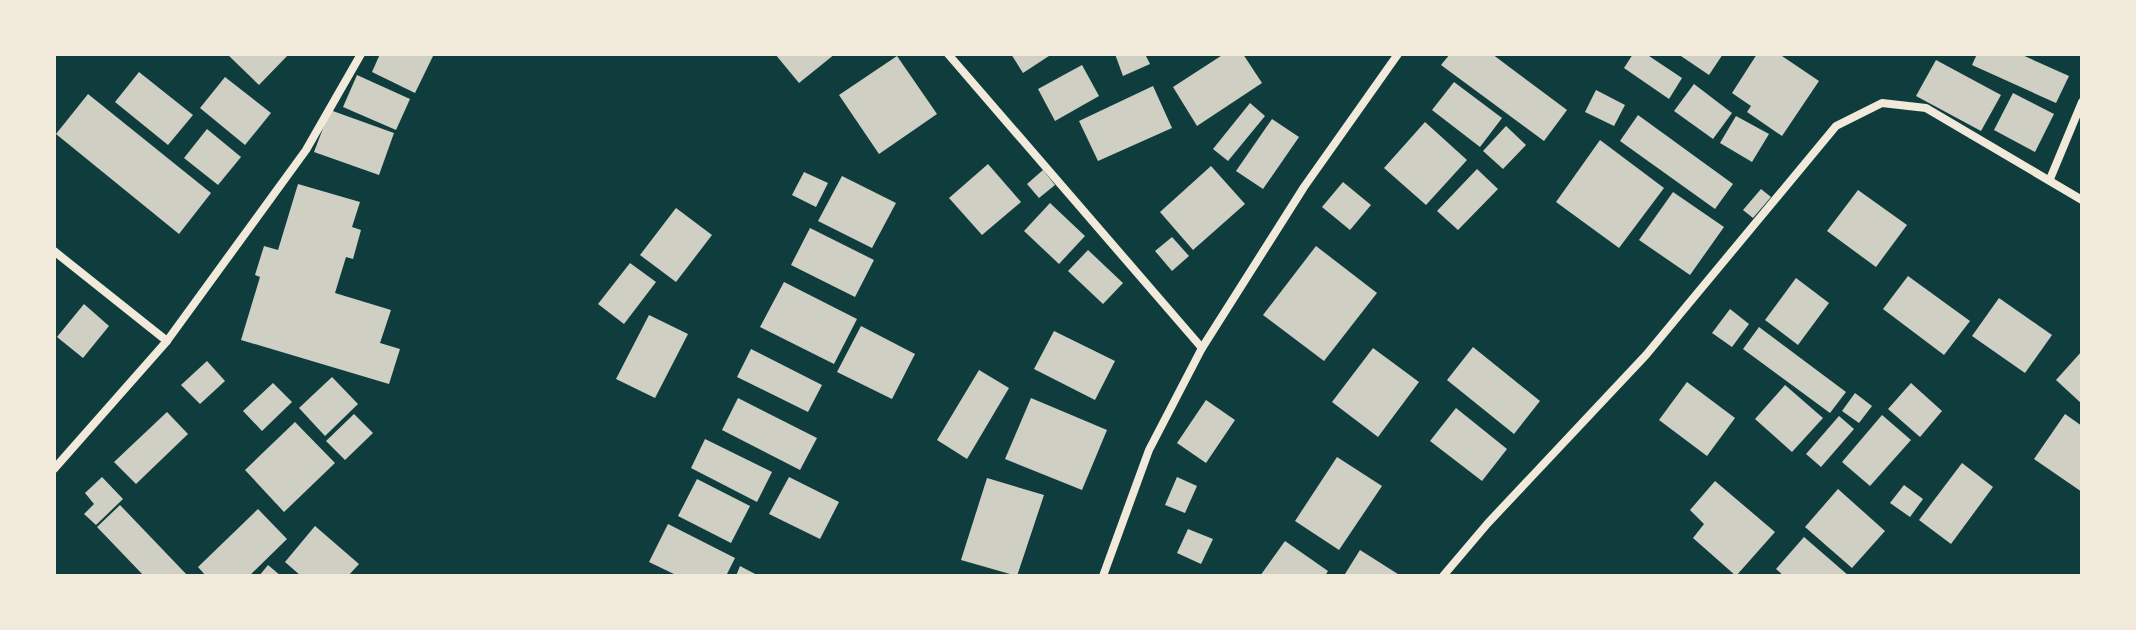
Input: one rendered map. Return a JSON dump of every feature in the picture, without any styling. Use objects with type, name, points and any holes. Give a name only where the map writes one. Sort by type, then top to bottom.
[{"type":"street","points":[[54,469],[167,341],[306,150],[361,54]]},
{"type":"street","points":[[948,54],[1202,348]]},
{"type":"street","points":[[1103,576],[1149,450],[1202,348],[1304,187],[1398,54]]},
{"type":"street","points":[[2050,179],[2082,102]]},
{"type":"street","points":[[1443,576],[1488,523],[1646,355],[1836,126],[1882,103],[1926,108],[2082,200]]},
{"type":"street","points":[[54,251],[167,341]]},
{"type":"building","points":[[227,54],[289,54],[259,85]]},
{"type":"building","points":[[380,54],[434,54],[415,93],[372,72]]},
{"type":"building","points":[[775,54],[835,54],[799,83]]},
{"type":"building","points":[[1011,54],[1052,54],[1023,73]]},
{"type":"building","points":[[1115,54],[1145,54],[1150,64],[1123,76]]},
{"type":"building","points":[[1224,54],[1243,54],[1262,83],[1197,126],[1173,87]]},
{"type":"building","points":[[1450,54],[1492,54],[1567,110],[1544,141],[1441,65]]},
{"type":"building","points":[[1633,54],[1646,54],[1682,78],[1669,99],[1624,68]]},
{"type":"building","points":[[1678,54],[1723,54],[1709,75]]},
{"type":"building","points":[[1757,54],[1779,54],[1819,81],[1782,136],[1747,112],[1751,106],[1732,93]]},
{"type":"building","points":[[1977,54],[2020,54],[2069,76],[2056,103],[1972,65]]},
{"type":"building","points":[[897,56],[937,114],[879,154],[839,95]]},
{"type":"building","points":[[1936,60],[2001,95],[1981,131],[1916,96]]},
{"type":"building","points":[[1082,65],[1099,96],[1055,121],[1038,89]]},
{"type":"building","points":[[139,72],[193,115],[168,145],[115,102]]},
{"type":"building","points":[[357,75],[410,99],[396,130],[343,107]]},
{"type":"building","points":[[225,77],[271,113],[245,145],[200,108]]},
{"type":"building","points":[[1454,82],[1502,118],[1480,147],[1432,110]]},
{"type":"building","points":[[1694,84],[1732,113],[1713,139],[1674,111]]},
{"type":"building","points":[[1153,86],[1172,128],[1098,161],[1079,121]]},
{"type":"building","points":[[1596,90],[1625,105],[1614,126],[1585,112]]},
{"type":"building","points":[[2013,93],[2054,114],[2035,152],[1994,130]]},
{"type":"building","points":[[88,94],[211,193],[179,234],[56,134]]},
{"type":"building","points":[[1250,103],[1265,116],[1228,161],[1213,149]]},
{"type":"building","points":[[330,110],[394,133],[379,175],[314,152]]},
{"type":"building","points":[[1638,115],[1733,184],[1715,209],[1620,141]]},
{"type":"building","points":[[1736,116],[1769,134],[1752,162],[1720,143]]},
{"type":"building","points":[[1272,119],[1299,137],[1263,189],[1236,171]]},
{"type":"building","points":[[1425,122],[1467,160],[1426,205],[1384,168]]},
{"type":"building","points":[[1506,126],[1526,145],[1503,169],[1483,151]]},
{"type":"building","points":[[207,129],[241,157],[218,185],[184,158]]},
{"type":"building","points":[[1600,140],[1664,188],[1619,248],[1556,202]]},
{"type":"building","points":[[988,164],[1021,202],[982,235],[949,198]]},
{"type":"building","points":[[1211,166],[1245,204],[1193,250],[1160,212]]},
{"type":"building","points":[[1477,169],[1498,189],[1458,230],[1437,211]]},
{"type":"building","points":[[1043,170],[1055,185],[1039,198],[1027,184]]},
{"type":"building","points":[[804,172],[828,183],[816,207],[792,195]]},
{"type":"building","points":[[842,176],[896,203],[872,248],[818,221]]},
{"type":"building","points":[[1343,182],[1371,205],[1350,230],[1322,207]]},
{"type":"building","points":[[298,184],[360,202],[352,227],[361,230],[353,259],[346,257],[335,293],[391,310],[380,343],[400,349],[389,384],[241,340],[260,277],[255,275],[264,246],[278,250]]},
{"type":"building","points":[[1761,189],[1771,197],[1753,218],[1743,210]]},
{"type":"building","points":[[1858,190],[1907,225],[1876,267],[1827,231]]},
{"type":"building","points":[[1673,192],[1724,227],[1690,275],[1639,240]]},
{"type":"building","points":[[1050,203],[1085,236],[1059,264],[1024,231]]},
{"type":"building","points":[[676,208],[712,235],[676,282],[640,255]]},
{"type":"building","points":[[810,228],[874,260],[855,297],[791,265]]},
{"type":"building","points":[[1172,237],[1189,256],[1172,271],[1155,251]]},
{"type":"building","points":[[1316,246],[1377,293],[1324,361],[1263,315]]},
{"type":"building","points":[[1088,250],[1123,283],[1103,304],[1068,271]]},
{"type":"building","points":[[630,263],[656,282],[624,324],[598,304]]},
{"type":"building","points":[[1908,276],[1970,321],[1944,355],[1883,309]]},
{"type":"building","points":[[1796,278],[1829,303],[1798,345],[1765,320]]},
{"type":"building","points":[[784,282],[857,319],[834,364],[760,327]]},
{"type":"building","points":[[1999,298],[2052,335],[2025,373],[1972,336]]},
{"type":"building","points":[[84,304],[109,326],[83,358],[57,337]]},
{"type":"building","points":[[1730,309],[1749,324],[1732,347],[1712,333]]},
{"type":"building","points":[[649,315],[688,334],[655,398],[616,379]]},
{"type":"building","points":[[861,326],[915,354],[892,399],[837,372]]},
{"type":"building","points":[[1759,327],[1846,392],[1830,413],[1743,349]]},
{"type":"building","points":[[1054,331],[1115,361],[1095,400],[1034,369]]},
{"type":"building","points":[[1473,347],[1540,401],[1514,434],[1447,380]]},
{"type":"building","points":[[1373,348],[1419,382],[1378,437],[1332,402]]},
{"type":"building","points":[[751,349],[822,385],[808,412],[737,377]]},
{"type":"building","points":[[2082,351],[2082,404],[2056,380]]},
{"type":"building","points":[[207,361],[225,381],[200,404],[181,385]]},
{"type":"building","points":[[979,370],[1009,388],[967,459],[937,440]]},
{"type":"building","points":[[332,377],[358,404],[325,436],[299,408]]},
{"type":"building","points":[[1687,382],[1735,418],[1707,456],[1659,420]]},
{"type":"building","points":[[273,383],[292,402],[262,431],[243,411]]},
{"type":"building","points":[[1911,383],[1942,411],[1920,437],[1888,409]]},
{"type":"building","points":[[1785,385],[1823,418],[1792,452],[1755,419]]},
{"type":"building","points":[[1855,393],[1872,406],[1859,423],[1842,411]]},
{"type":"building","points":[[738,398],[817,438],[800,470],[722,430]]},
{"type":"building","points":[[1031,398],[1107,430],[1082,490],[1005,459]]},
{"type":"building","points":[[1206,400],[1235,420],[1206,463],[1177,443]]},
{"type":"building","points":[[1456,408],[1507,449],[1482,481],[1430,441]]},
{"type":"building","points":[[167,412],[188,434],[136,484],[114,462]]},
{"type":"building","points":[[354,414],[373,433],[345,460],[326,441]]},
{"type":"building","points":[[2065,414],[2082,426],[2082,492],[2034,459]]},
{"type":"building","points":[[1882,415],[1911,440],[1870,486],[1842,462]]},
{"type":"building","points":[[1839,416],[1854,429],[1821,467],[1806,454]]},
{"type":"building","points":[[295,422],[335,463],[284,512],[245,470]]},
{"type":"building","points":[[705,439],[772,472],[757,502],[691,468]]},
{"type":"building","points":[[1337,457],[1382,486],[1339,550],[1295,521]]},
{"type":"building","points":[[1962,463],[1993,487],[1951,544],[1919,520]]},
{"type":"building","points":[[102,477],[123,499],[96,525],[84,514],[94,504],[85,493]]},
{"type":"building","points":[[789,477],[839,502],[820,539],[769,514]]},
{"type":"building","points":[[1177,477],[1197,486],[1185,513],[1165,505]]},
{"type":"building","points":[[987,478],[1044,495],[1017,576],[961,560]]},
{"type":"building","points":[[697,479],[750,506],[731,543],[678,516]]},
{"type":"building","points":[[1715,481],[1775,532],[1736,576],[1693,538],[1704,524],[1690,510]]},
{"type":"building","points":[[1904,485],[1923,499],[1910,517],[1890,503]]},
{"type":"building","points":[[1838,489],[1885,531],[1852,568],[1805,527]]},
{"type":"building","points":[[120,505],[188,576],[144,576],[97,527]]},
{"type":"building","points":[[258,509],[287,539],[249,576],[206,576],[198,567]]},
{"type":"building","points":[[668,524],[735,558],[726,576],[678,576],[649,562]]},
{"type":"building","points":[[315,526],[359,564],[348,576],[301,576],[285,562]]},
{"type":"building","points":[[1188,529],[1213,539],[1201,564],[1177,553]]},
{"type":"building","points":[[1804,537],[1849,576],[1784,576],[1776,569]]},
{"type":"building","points":[[1285,541],[1328,571],[1325,576],[1260,576]]},
{"type":"building","points":[[1360,550],[1401,576],[1345,574]]},
{"type":"building","points":[[268,565],[281,576],[259,576]]},
{"type":"building","points":[[740,566],[759,576],[736,576]]}]
